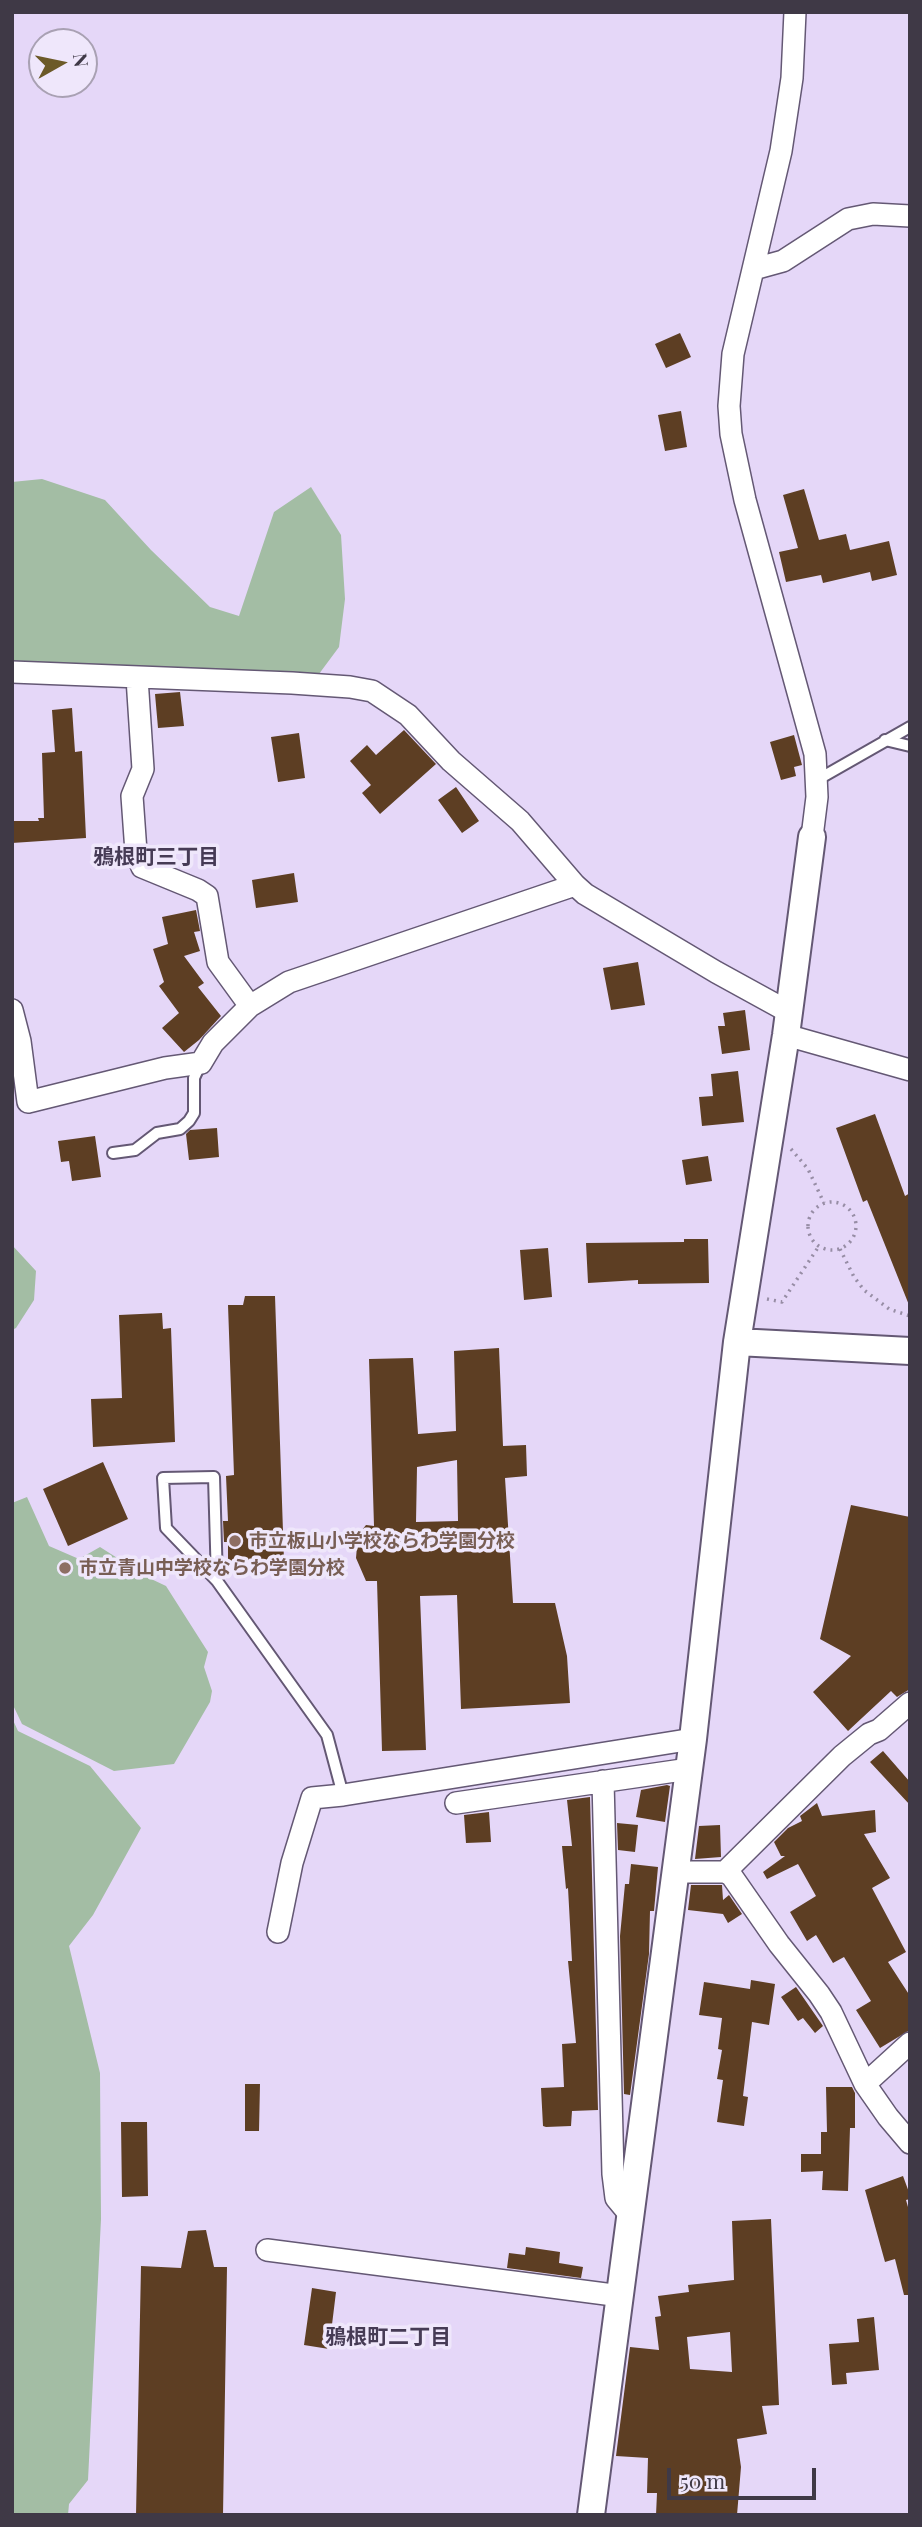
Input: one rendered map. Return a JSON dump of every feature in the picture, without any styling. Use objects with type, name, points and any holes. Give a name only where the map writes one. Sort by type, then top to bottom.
[{"type":"street","points":[[591,2515],[693,1740],[737,1342],[787,1023],[817,780],[815,754],[745,500],[731,434],[729,406],[733,354],[780,151],[792,78],[795,12]]},
{"type":"street","points":[[754,269],[783,261],[858,216],[910,216]]},
{"type":"street","points":[[12,672],[315,685],[372,691],[408,715],[452,761],[520,821],[575,885],[609,909],[716,972],[787,1023],[910,1070]]},
{"type":"street","points":[[137,678],[143,769],[132,796],[136,852],[142,867],[198,890],[207,897],[218,962],[250,1006]]},
{"type":"street","points":[[12,1010],[20,1041],[28,1102],[165,1068],[201,1063],[213,1043],[250,1006],[289,982],[575,885]]},
{"type":"street","points":[[737,1342],[910,1351]]},
{"type":"street","points":[[725,1872],[842,1756],[869,1734],[879,1730],[910,1703]]},
{"type":"street","points":[[278,1932],[292,1863],[312,1798],[343,1796],[693,1740]]},
{"type":"street","points":[[456,1803],[689,1769]]},
{"type":"street","points":[[603,1781],[613,2174],[616,2198],[631,2216]]},
{"type":"street","points":[[675,1871],[725,1872],[731,1875],[779,1944],[825,2003],[866,2084],[887,2117],[910,2143]]},
{"type":"street","points":[[866,2084],[910,2043]]},
{"type":"street","points":[[267,2250],[621,2296]]},
{"type":"lane","points":[[817,780],[910,727]]},
{"type":"lane","points":[[885,740],[910,746]]},
{"type":"lane","points":[[113,1153],[135,1150],[157,1133],[180,1129],[189,1121],[194,1113],[194,1078],[201,1063]]},
{"type":"lane","points":[[217,1581],[215,1476],[163,1478],[166,1528],[217,1581],[327,1735],[343,1796]]},
{"type":"path","points":[[784,1144],[808,1169],[824,1203]]},
{"type":"path","points":[[836,1202],[844,1205],[855,1217],[856,1234],[851,1242],[840,1249],[828,1250],[819,1247],[810,1234],[808,1226],[814,1210],[824,1203],[836,1202]]},
{"type":"path","points":[[761,1298],[782,1302],[819,1247]]},
{"type":"path","points":[[840,1249],[864,1290],[889,1309],[910,1316]]},
{"type":"green space","points":[[42,479],[105,500],[151,550],[210,607],[239,616],[274,512],[311,487],[341,535],[345,599],[339,647],[316,678],[12,664],[12,482]]},
{"type":"green space","points":[[12,1245],[36,1271],[34,1300],[12,1330]]},
{"type":"green space","points":[[27,1497],[49,1546],[79,1559],[100,1547],[166,1586],[208,1652],[204,1667],[212,1691],[210,1702],[174,1764],[114,1771],[22,1724],[12,1703],[12,1503]]},
{"type":"green space","points":[[12,1718],[18,1731],[90,1766],[141,1828],[93,1915],[69,1946],[100,2073],[101,2219],[88,2480],[69,2504],[68,2515],[12,2515]]},
{"type":"building","points":[[680,333],[691,357],[666,368],[655,344]]},
{"type":"building","points":[[681,411],[687,447],[665,451],[658,415]]},
{"type":"building","points":[[804,489],[819,540],[846,534],[850,550],[889,541],[897,575],[872,581],[870,572],[823,583],[821,575],[786,582],[779,552],[798,548],[783,495]]},
{"type":"building","points":[[180,692],[184,726],[158,728],[155,694]]},
{"type":"building","points":[[72,708],[75,752],[82,751],[86,838],[12,843],[12,821],[39,821],[38,818],[44,818],[42,753],[55,752],[52,710]]},
{"type":"building","points":[[404,730],[436,764],[380,814],[362,793],[371,785],[350,761],[367,745],[376,755]]},
{"type":"building","points":[[299,733],[305,778],[278,782],[271,737]]},
{"type":"building","points":[[794,735],[802,765],[794,767],[796,776],[781,780],[770,742]]},
{"type":"building","points":[[456,787],[479,821],[462,833],[438,800]]},
{"type":"building","points":[[294,873],[298,902],[256,908],[252,880]]},
{"type":"building","points":[[196,910],[200,931],[194,932],[200,951],[184,956],[204,983],[198,987],[221,1016],[184,1052],[162,1028],[179,1013],[159,986],[164,982],[153,949],[168,944],[162,917]]},
{"type":"building","points":[[638,962],[645,1005],[611,1010],[603,968]]},
{"type":"building","points":[[745,1010],[750,1050],[722,1054],[718,1026],[725,1026],[723,1013]]},
{"type":"building","points":[[738,1071],[744,1122],[702,1126],[699,1097],[713,1096],[711,1074]]},
{"type":"building","points":[[875,1114],[905,1196],[910,1193],[909,1305],[867,1200],[863,1202],[836,1128]]},
{"type":"building","points":[[217,1128],[219,1157],[189,1160],[186,1134],[190,1130]]},
{"type":"building","points":[[95,1136],[101,1177],[72,1181],[69,1161],[61,1162],[58,1141]]},
{"type":"building","points":[[708,1156],[712,1181],[686,1185],[682,1160]]},
{"type":"building","points":[[684,1239],[708,1239],[709,1283],[638,1284],[638,1280],[588,1283],[586,1243],[684,1242]]},
{"type":"building","points":[[548,1248],[552,1297],[524,1300],[520,1250]]},
{"type":"building","points":[[245,1296],[275,1296],[284,1561],[228,1563],[228,1542],[224,1542],[223,1521],[228,1521],[226,1476],[234,1475],[228,1305],[243,1305]]},
{"type":"building","points":[[162,1313],[163,1329],[171,1328],[175,1442],[93,1447],[91,1399],[122,1398],[119,1315]]},
{"type":"building","points":[[499,1348],[503,1446],[526,1445],[527,1476],[505,1478],[513,1603],[555,1603],[567,1656],[570,1703],[461,1709],[457,1595],[420,1596],[426,1750],[382,1751],[377,1581],[366,1581],[356,1558],[358,1535],[366,1525],[374,1526],[369,1359],[413,1358],[418,1434],[456,1431],[454,1351]],"holes":[[[457,1460],[458,1521],[416,1522],[417,1467]]]},
{"type":"building","points":[[103,1462],[128,1519],[68,1546],[43,1489]]},
{"type":"building","points":[[851,1505],[910,1517],[910,1689],[897,1697],[891,1691],[848,1731],[813,1692],[851,1656],[820,1639]]},
{"type":"building","points":[[883,1751],[910,1782],[910,1805],[870,1762]]},
{"type":"building","points":[[670,1786],[665,1822],[636,1817],[641,1790]]},
{"type":"building","points":[[590,1797],[598,2110],[572,2111],[571,2126],[546,2127],[543,2126],[541,2088],[564,2087],[562,2044],[576,2043],[568,1961],[572,1961],[568,1888],[566,1889],[562,1846],[572,1846],[567,1800]]},
{"type":"building","points":[[817,1803],[822,1816],[875,1810],[876,1832],[864,1834],[890,1878],[872,1888],[906,1952],[888,1962],[910,1996],[910,2030],[880,2048],[856,2010],[871,2001],[844,1957],[833,1963],[816,1935],[807,1941],[790,1912],[816,1896],[798,1864],[767,1879],[763,1872],[785,1856],[781,1856],[774,1842],[788,1828],[802,1821],[800,1816]]},
{"type":"building","points":[[489,1812],[491,1842],[466,1843],[464,1815]]},
{"type":"building","points":[[617,1823],[638,1825],[635,1852],[618,1850]]},
{"type":"building","points":[[720,1825],[721,1857],[695,1859],[699,1826]]},
{"type":"building","points":[[631,1864],[658,1867],[654,1911],[650,1911],[649,1954],[630,2095],[624,2094],[620,1936],[625,1884],[629,1884]]},
{"type":"building","points":[[691,1885],[722,1885],[723,1900],[729,1895],[742,1914],[728,1923],[723,1914],[688,1910]]},
{"type":"building","points":[[751,1980],[775,1984],[769,2025],[752,2022],[743,2096],[748,2097],[744,2126],[717,2122],[723,2080],[717,2079],[722,2050],[718,2049],[722,2018],[699,2015],[704,1982],[750,1989]]},
{"type":"building","points":[[796,1987],[823,2026],[815,2033],[803,2018],[798,2021],[781,1997]]},
{"type":"building","points":[[245,2084],[260,2084],[259,2131],[245,2131]]},
{"type":"building","points":[[826,2087],[852,2087],[855,2093],[855,2128],[850,2128],[848,2191],[822,2190],[823,2171],[801,2172],[801,2154],[821,2154],[821,2132],[827,2132]]},
{"type":"building","points":[[121,2122],[147,2122],[148,2196],[122,2197]]},
{"type":"building","points":[[903,2176],[910,2195],[910,2199],[906,2200],[910,2214],[910,2295],[904,2295],[895,2259],[885,2262],[865,2190]]},
{"type":"building","points":[[771,2219],[779,2405],[762,2406],[767,2434],[737,2439],[741,2467],[737,2515],[656,2515],[657,2493],[647,2493],[648,2458],[616,2456],[630,2347],[659,2350],[655,2317],[661,2316],[658,2296],[689,2292],[688,2285],[734,2280],[732,2221]],"holes":[[[730,2332],[732,2372],[690,2369],[687,2337]]]},
{"type":"building","points":[[206,2230],[214,2267],[227,2267],[223,2515],[136,2515],[141,2266],[181,2268],[188,2231]]},
{"type":"building","points":[[526,2247],[560,2252],[559,2263],[583,2267],[581,2278],[507,2268],[509,2253],[525,2255]]},
{"type":"building","points":[[312,2288],[336,2292],[329,2349],[304,2345]]},
{"type":"building","points":[[874,2317],[879,2370],[846,2373],[847,2384],[832,2385],[829,2344],[859,2342],[857,2319]]},
{"type":"place","name":"市立板山小学校ならわ学園分校","points":[[235,1541]]},
{"type":"place","name":"市立青山中学校ならわ学園分校","points":[[65,1568]]},
{"type":"district","name":"鴉根町三丁目","points":[[156,857]]},
{"type":"district","name":"鴉根町二丁目","points":[[388,2337]]}]
